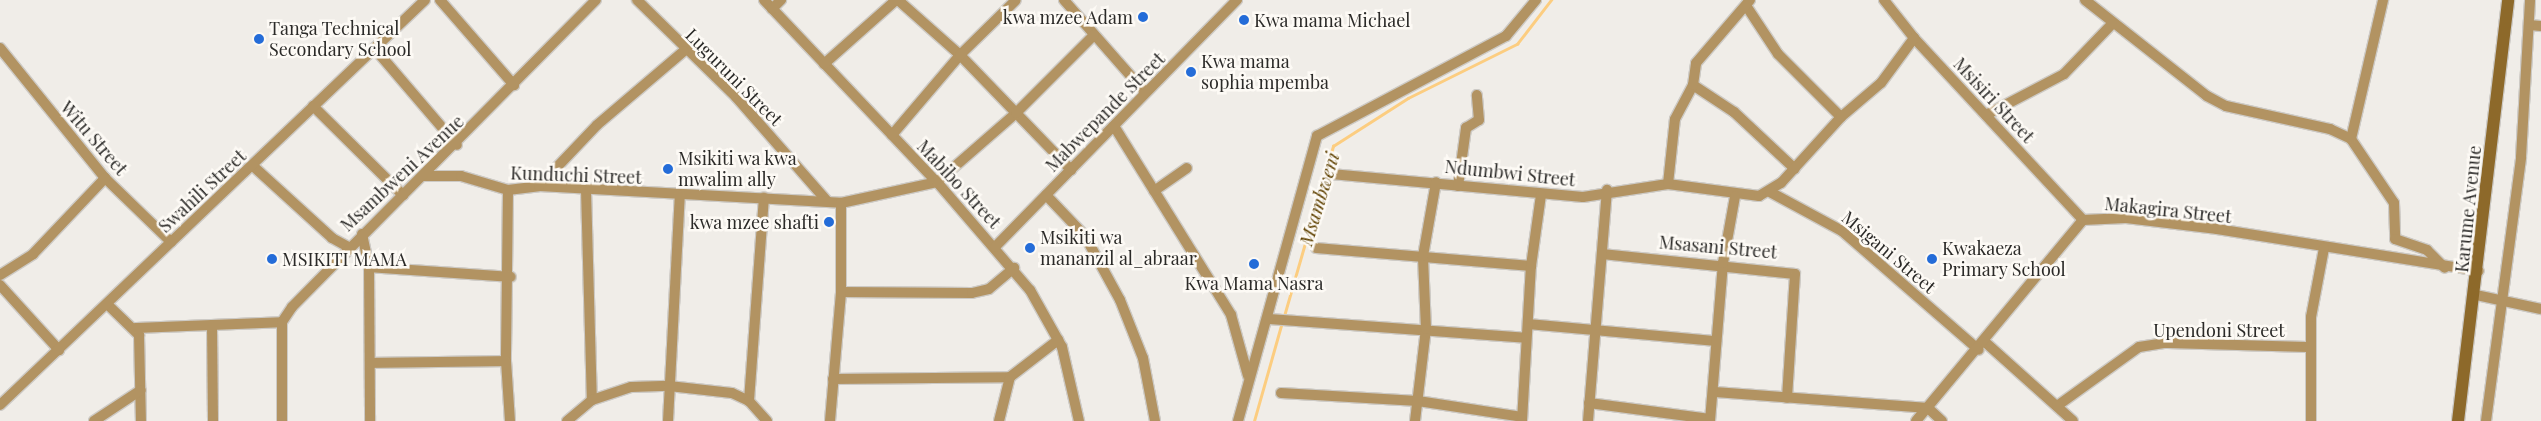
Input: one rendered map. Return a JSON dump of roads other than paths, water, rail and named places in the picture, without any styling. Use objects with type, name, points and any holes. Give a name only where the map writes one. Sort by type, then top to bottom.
[{"type":"main road","name":"Karume Avenue","points":[[2458,421],[2478,295],[2508,0]]},
{"type":"street","name":"Swahili Street","points":[[0,405],[253,166],[424,0]]},
{"type":"street","points":[[440,0],[514,85]]},
{"type":"street","name":"Msambweni Avenue","points":[[282,322],[348,247],[458,145],[596,0]]},
{"type":"street","name":"Luguruni Street","points":[[637,0],[684,52],[736,97],[827,201]]},
{"type":"street","name":"Mabibo Street","points":[[764,0],[936,182],[1014,268],[1058,340],[1079,421]]},
{"type":"street","points":[[772,8],[781,0]]},
{"type":"street","points":[[824,64],[897,0],[960,55],[1070,170]]},
{"type":"street","points":[[892,135],[960,55],[1016,0]]},
{"type":"street","points":[[1064,0],[1144,91]]},
{"type":"street","name":"Mabwepande Street","points":[[994,247],[1114,126],[1144,91],[1237,0]]},
{"type":"street","points":[[1236,419],[1248,376],[1277,321],[1317,136],[1506,36],[1536,0]]},
{"type":"street","name":"Msisiri Street","points":[[1884,0],[1914,38],[2083,220]]},
{"type":"street","points":[[2085,0],[2112,24],[2226,106],[2330,129],[2351,139],[2394,203],[2395,239],[2427,250],[2445,268]]},
{"type":"street","points":[[2097,12],[2101,0]]},
{"type":"street","points":[[2351,139],[2383,0]]},
{"type":"street","points":[[2486,421],[2500,300],[2521,158],[2530,0]]},
{"type":"street","points":[[1668,184],[1676,118],[1694,85],[1696,63],[1748,4],[1778,54],[1841,117]]},
{"type":"street","points":[[1986,115],[2064,74],[2112,24]]},
{"type":"street","points":[[2529,25],[2541,26]]},
{"type":"street","points":[[936,182],[1016,113],[1094,35]]},
{"type":"street","points":[[1770,192],[1795,169],[1841,117],[1881,83],[1914,38]]},
{"type":"street","name":"Witu Street","points":[[0,48],[105,178],[171,242]]},
{"type":"street","points":[[375,49],[458,145]]},
{"type":"street","points":[[539,186],[597,125],[684,52]]},
{"type":"street","points":[[1694,85],[1734,112],[1795,169]]},
{"type":"street","points":[[1458,186],[1466,128],[1479,120],[1476,95]]},
{"type":"street","points":[[313,106],[403,195]]},
{"type":"street","points":[[1114,126],[1230,315],[1248,376]]},
{"type":"street","points":[[253,166],[332,238],[348,247]]},
{"type":"street","points":[[1154,191],[1187,168]]},
{"type":"street","name":"Ndumbwi Street","points":[[1331,174],[1436,182],[1541,195],[1583,197],[1607,190],[1668,184],[1735,196],[1770,192]]},
{"type":"street","name":"Kunduchi Street","points":[[424,176],[461,176],[508,190],[539,186],[680,195],[841,202],[936,182]]},
{"type":"street","points":[[0,275],[33,254],[105,178]]},
{"type":"street","points":[[1414,421],[1426,328],[1423,256],[1436,182]]},
{"type":"street","points":[[508,190],[510,277],[506,361],[510,421]]},
{"type":"street","points":[[586,190],[592,400]]},
{"type":"street","points":[[1588,421],[1593,328],[1607,190]]},
{"type":"street","name":"Msigani Street","points":[[1770,192],[1842,231],[2073,421]]},
{"type":"street","points":[[1046,194],[1085,236],[1120,300],[1142,358],[1155,421]]},
{"type":"street","points":[[668,421],[680,195]]},
{"type":"street","points":[[1281,393],[1418,401],[1522,419],[1525,338],[1528,324],[1531,266],[1541,195]]},
{"type":"street","points":[[1588,403],[1710,420],[1715,392],[1716,341],[1723,263],[1735,196]]},
{"type":"street","points":[[749,401],[764,198]]},
{"type":"street","points":[[830,421],[841,292],[841,202]]},
{"type":"street","name":"Makagira Street","points":[[1916,421],[1982,346],[2083,220],[2135,220],[2445,268],[2479,271]]},
{"type":"street","points":[[362,234],[369,267],[370,421]]},
{"type":"street","points":[[1316,248],[1531,266]]},
{"type":"street","points":[[2311,421],[2311,347],[2316,273],[2324,248]]},
{"type":"street","name":"Msasani Street","points":[[1602,254],[1723,263],[1795,274],[1787,398]]},
{"type":"street","points":[[369,267],[510,277]]},
{"type":"street","points":[[841,292],[972,294],[989,289],[1014,268]]},
{"type":"street","points":[[0,284],[59,350]]},
{"type":"street","points":[[2478,295],[2541,310]]},
{"type":"street","points":[[107,304],[135,328],[141,346],[141,421]]},
{"type":"street","points":[[1277,321],[1426,328],[1525,338]]},
{"type":"street","points":[[135,328],[282,322],[282,421]]},
{"type":"street","points":[[1528,324],[1593,328],[1716,341]]},
{"type":"street","points":[[212,325],[213,421]]},
{"type":"street","points":[[833,378],[1010,377],[1058,340]]},
{"type":"street","name":"Upendoni Street","points":[[2057,406],[2139,348],[2164,343],[2311,347]]},
{"type":"street","points":[[370,363],[506,361]]},
{"type":"street","points":[[999,421],[1010,377]]},
{"type":"street","points":[[567,421],[592,400],[631,387],[669,386],[732,393],[749,401],[767,421]]},
{"type":"street","points":[[94,421],[141,390]]},
{"type":"street","points":[[1715,392],[1928,408],[1942,421]]},
{"type":"waterway","name":"Msambweni","points":[[1284,316],[1333,146],[1408,98],[1517,44],[1551,0]]},
{"type":"waterway","name":"Msambweni","points":[[1254,421],[1282,322]]},
{"type":"place","name":"kwa mzee Adam","points":[[1143,17]]},
{"type":"place","name":"Kwa mama Michael","points":[[1244,20]]},
{"type":"place","name":"Tanga Technical Secondary School","points":[[259,39]]},
{"type":"place","name":"Kwa mama sophia mpemba","points":[[1191,72]]},
{"type":"place","name":"Msikiti wa kwa mwalim ally","points":[[668,169]]},
{"type":"place","name":"kwa mzee shafti","points":[[829,222]]},
{"type":"place","name":"Msikiti wa mananzil al_abraar","points":[[1030,248]]},
{"type":"place","name":"MSIKITI MAMA","points":[[272,259]]},
{"type":"place","name":"Kwakaeza Primary School","points":[[1932,259]]},
{"type":"place","name":"Kwa Mama Nasra","points":[[1254,264]]}]
